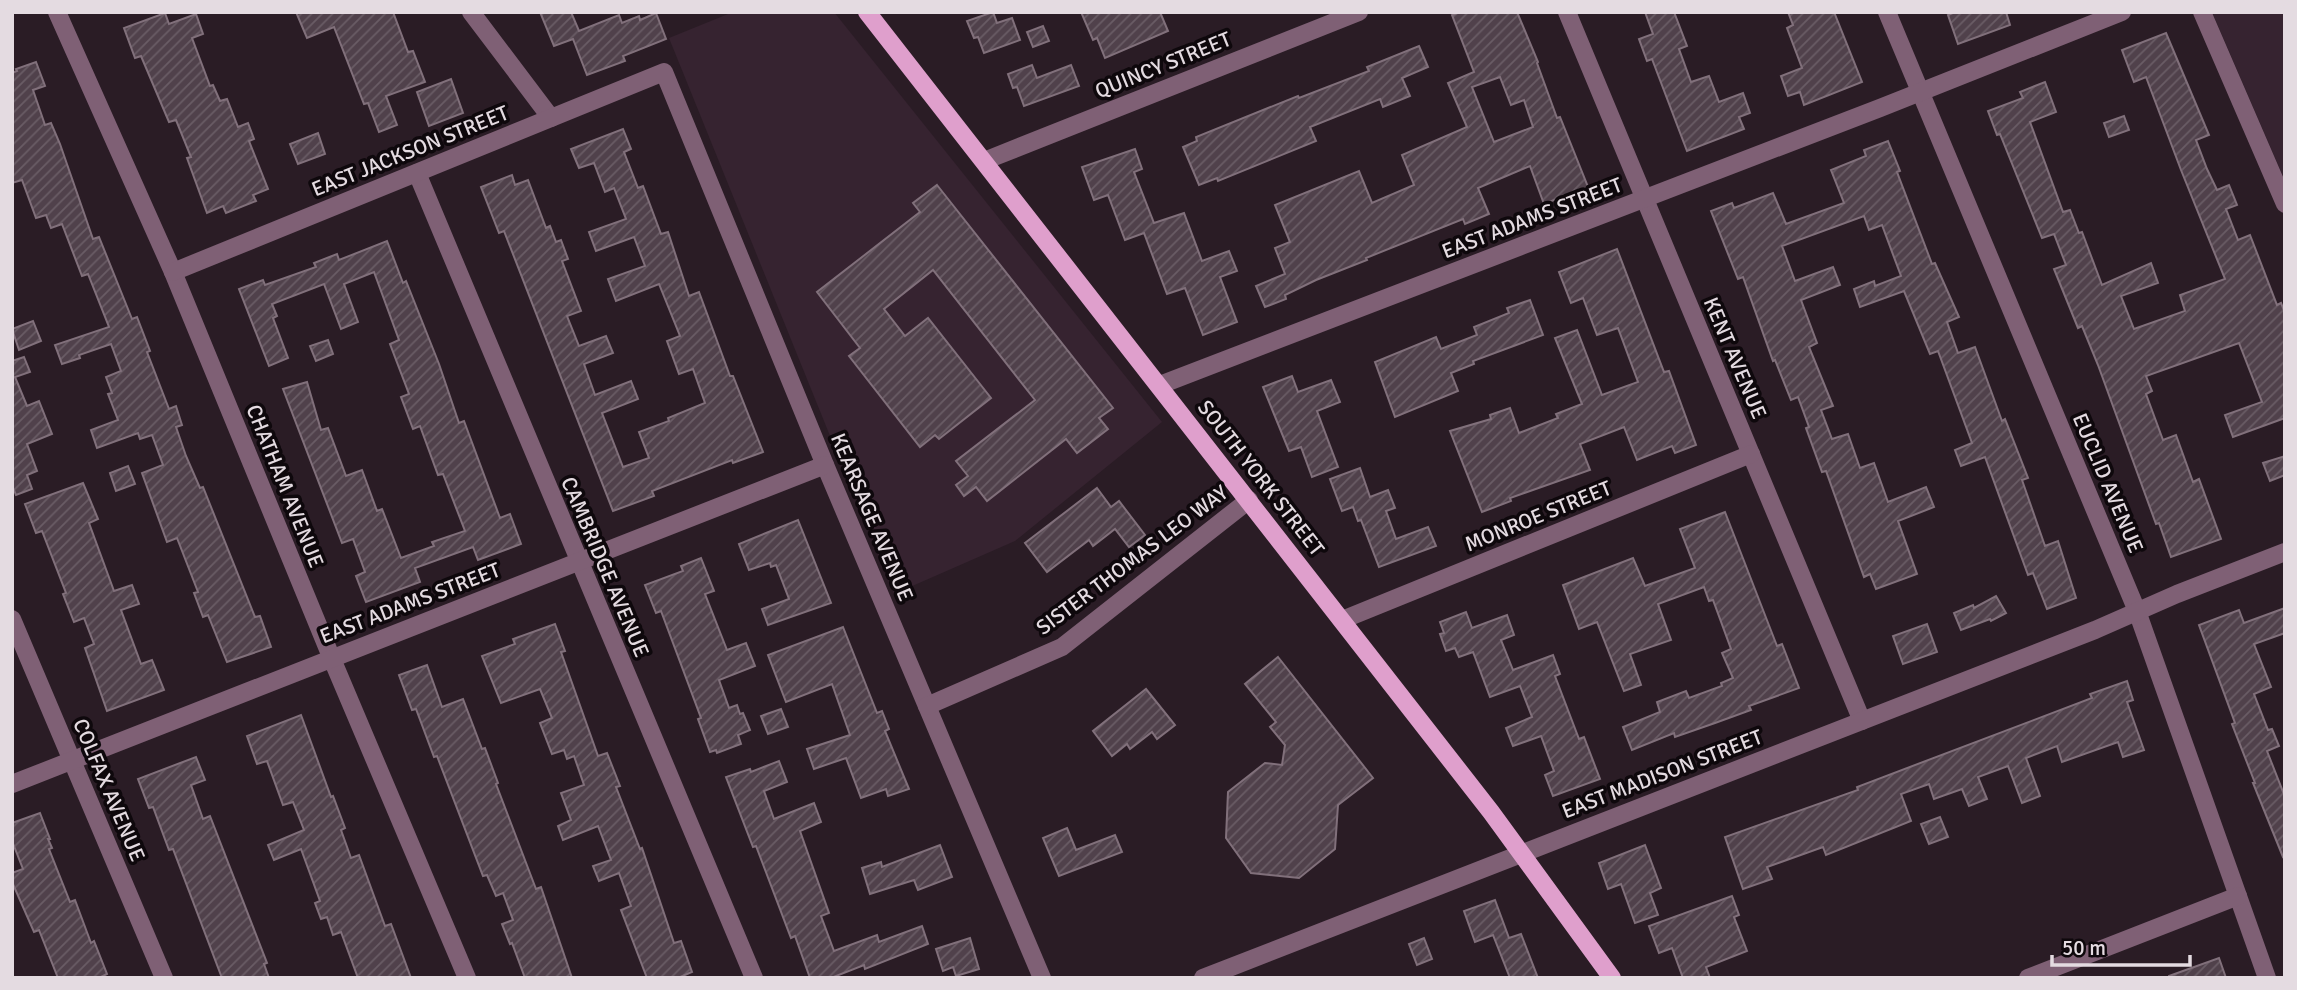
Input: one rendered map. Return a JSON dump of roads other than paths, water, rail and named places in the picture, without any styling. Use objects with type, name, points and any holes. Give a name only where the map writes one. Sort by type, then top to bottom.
[{"type":"main road","name":"SOUTH YORK STREET","points":[[867,12],[1342,620],[1612,978]]},
{"type":"street","name":"CHATHAM AVENUE","points":[[57,12],[173,272],[467,978]]},
{"type":"street","points":[[471,12],[551,118]]},
{"type":"street","name":"QUINCY STREET","points":[[984,161],[1359,12]]},
{"type":"street","name":"KENT AVENUE","points":[[1567,12],[1862,721]]},
{"type":"street","name":"EUCLID AVENUE","points":[[1887,12],[2137,611],[2267,978]]},
{"type":"street","name":"EAST ADAMS STREET","points":[[1160,386],[2122,12]]},
{"type":"street","points":[[2202,12],[2282,191]]},
{"type":"street","name":"EAST JACKSON STREET","points":[[173,272],[664,72]]},
{"type":"street","name":"KEARSAGE AVENUE","points":[[664,72],[825,465],[1042,978]]},
{"type":"street","name":"CAMBRIDGE AVENUE","points":[[417,173],[754,978]]},
{"type":"street","name":"MONROE STREET","points":[[1342,620],[1751,454]]},
{"type":"street","name":"EAST ADAMS STREET","points":[[12,784],[825,465]]},
{"type":"street","name":"SISTER THOMAS LEO WAY","points":[[927,706],[1062,648],[1249,500]]},
{"type":"street","name":"EAST MADISON STREET","points":[[1203,978],[2095,630],[2285,552]]},
{"type":"street","name":"COLFAX AVENUE","points":[[12,619],[164,978]]},
{"type":"street","points":[[2028,978],[2238,896]]}]
